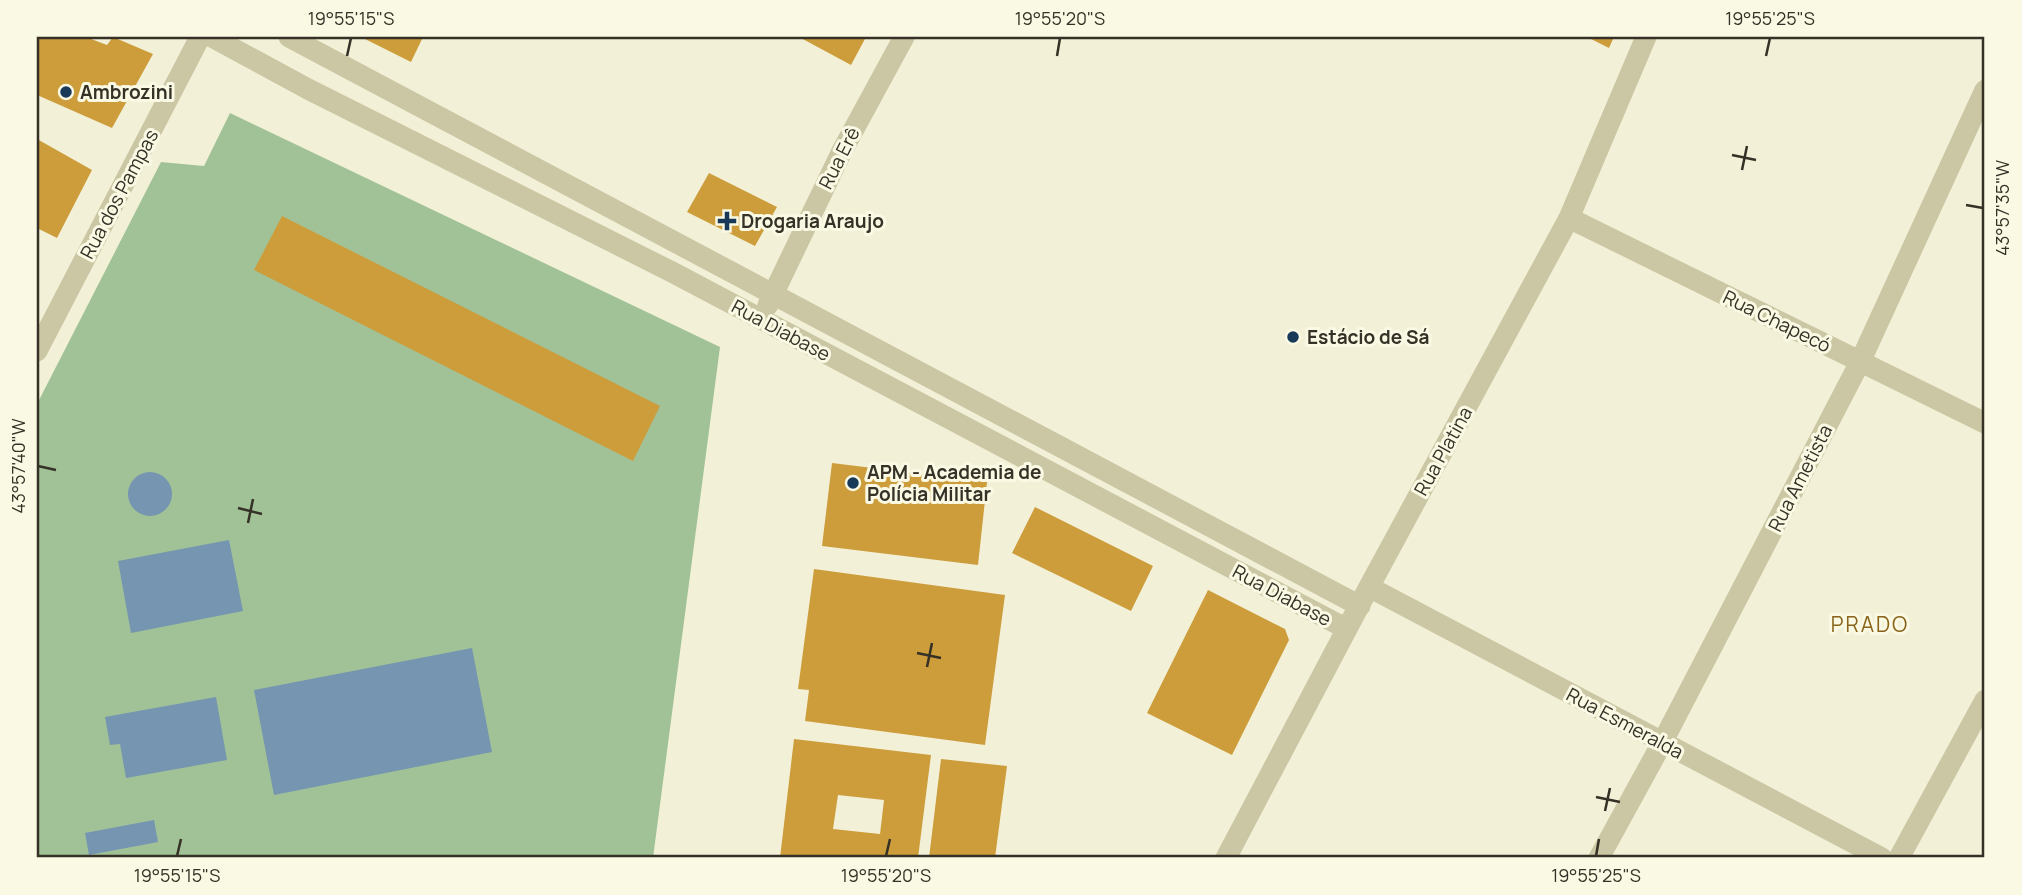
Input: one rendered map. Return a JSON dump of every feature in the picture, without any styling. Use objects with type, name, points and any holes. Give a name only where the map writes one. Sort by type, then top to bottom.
[{"type":"street","name":"Rua dos Pampas","points":[[37,351],[200,37]]},
{"type":"street","name":"Rua Diabase","points":[[212,37],[308,89],[672,272],[1347,629]]},
{"type":"street","name":"Rua Diabase","points":[[289,37],[774,293],[1364,597]]},
{"type":"street","name":"Rua Erê","points":[[761,320],[842,151],[904,37]]},
{"type":"street","name":"Rua Platina","points":[[1226,858],[1569,218],[1646,37]]},
{"type":"street","name":"Rua Ametista","points":[[1599,858],[1662,743],[1860,362],[1985,90]]},
{"type":"street","name":"Rua Chapecó","points":[[1569,218],[1985,423]]},
{"type":"street","name":"Rua Esmeralda","points":[[1364,597],[1662,743],[1882,858]]},
{"type":"street","points":[[1899,858],[1985,700]]},
{"type":"green space","points":[[230,113],[720,347],[653,858],[37,858],[37,404],[161,162],[204,166]]},
{"type":"water","points":[[150,472],[159,473],[166,478],[171,485],[171,503],[166,510],[159,515],[150,516],[141,515],[134,510],[129,503],[128,494],[129,485],[134,478],[141,473]]},
{"type":"water","points":[[229,540],[243,611],[131,633],[118,561]]},
{"type":"water","points":[[472,648],[492,752],[274,795],[254,690]]},
{"type":"water","points":[[216,697],[227,760],[126,778],[120,744],[110,745],[105,717]]},
{"type":"water","points":[[154,820],[158,842],[89,855],[85,833]]},
{"type":"building","points":[[37,37],[86,37],[107,45],[113,37],[153,54],[112,128],[37,95]]},
{"type":"building","points":[[361,37],[423,37],[411,62]]},
{"type":"building","points":[[799,37],[866,37],[851,65]]},
{"type":"building","points":[[1587,37],[1614,37],[1609,48]]},
{"type":"building","points":[[37,139],[92,170],[57,238],[37,228]]},
{"type":"building","points":[[709,173],[777,207],[755,246],[687,212]]},
{"type":"building","points":[[282,216],[660,406],[633,461],[254,270]]},
{"type":"building","points":[[832,463],[987,482],[978,565],[822,546]]},
{"type":"building","points":[[1035,507],[1153,566],[1131,611],[1012,553]]},
{"type":"building","points":[[814,569],[1005,595],[985,745],[805,721],[809,690],[798,689]]},
{"type":"building","points":[[1208,590],[1285,629],[1289,640],[1232,755],[1147,713]]},
{"type":"building","points":[[794,739],[931,755],[918,858],[780,858]],"holes":[[[838,795],[884,800],[880,834],[833,829]]]},
{"type":"building","points":[[941,759],[1007,766],[995,858],[929,858]]},
{"type":"place","name":"Ambrozini","points":[[66,92]]},
{"type":"place","name":"Drogaria Araujo","points":[[727,221]]},
{"type":"place","name":"Estácio de Sá","points":[[1293,337]]},
{"type":"place","name":"APM - Academia de Polícia Militar","points":[[853,483]]},
{"type":"district","name":"PRADO","points":[[1870,625]]}]
